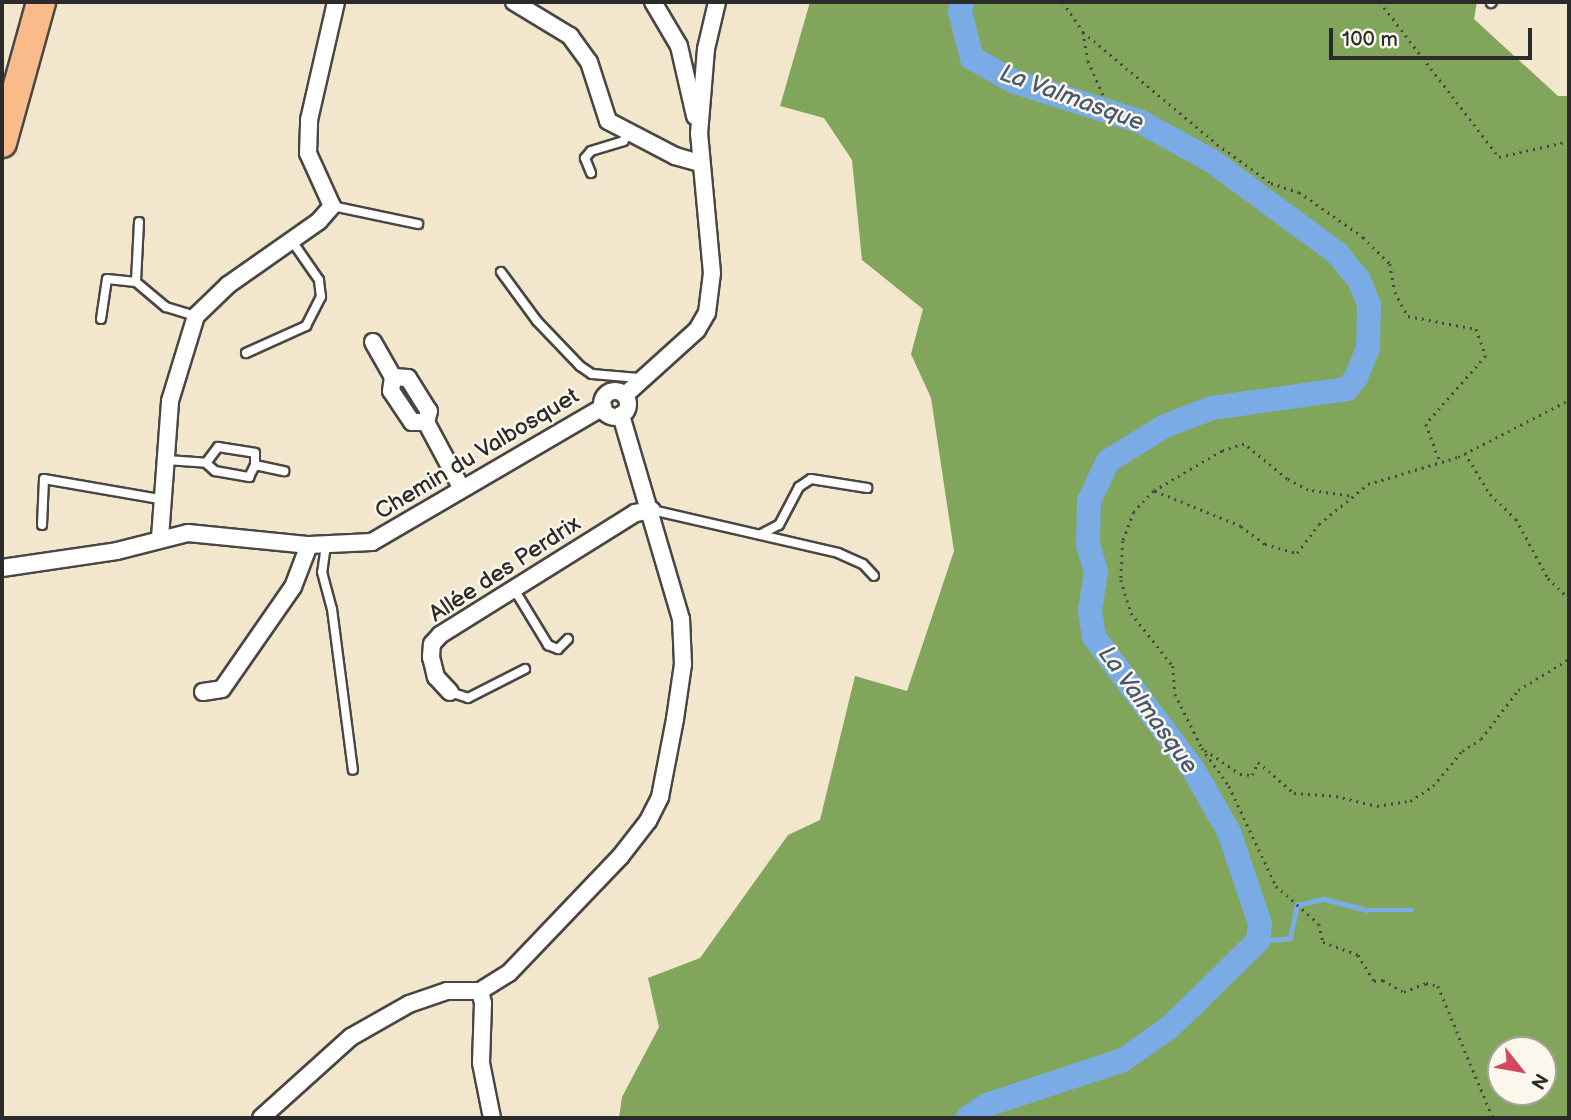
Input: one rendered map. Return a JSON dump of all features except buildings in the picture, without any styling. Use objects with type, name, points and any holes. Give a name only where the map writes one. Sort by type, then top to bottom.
[{"type":"highway","points":[[2,143],[41,2]]},
{"type":"street","points":[[160,538],[165,500],[170,401],[196,316],[228,285],[292,241],[332,206],[308,153],[309,120],[336,2]]},
{"type":"street","points":[[514,2],[570,36],[589,62],[603,114],[629,132],[675,156],[700,163]]},
{"type":"street","points":[[625,395],[639,378],[697,330],[707,313],[712,273],[696,97],[679,46],[653,2]]},
{"type":"street","points":[[696,97],[717,2]]},
{"type":"street","points":[[373,342],[393,377],[408,378],[429,411],[426,422],[462,489]]},
{"type":"street","points":[[621,415],[608,414],[603,407],[609,392],[625,395]]},
{"type":"street","points":[[621,415],[628,406],[625,395]]},
{"type":"street","name":"Chemin du Valbosquet","points":[[4,568],[117,551],[188,533],[309,545],[372,542],[603,407]]},
{"type":"street","points":[[261,1118],[351,1037],[409,1004],[447,991],[480,992],[509,974],[620,858],[660,797],[683,664],[681,619],[652,510],[621,415]]},
{"type":"street","name":"Allée des Perdrix","points":[[450,692],[436,677],[432,644],[635,513],[652,510]]},
{"type":"street","points":[[203,692],[222,690],[293,587],[309,545]]},
{"type":"street","points":[[480,992],[483,1003],[481,1063],[492,1118]]},
{"type":"lane","points":[[591,173],[585,158],[591,151],[624,141],[629,132]]},
{"type":"lane","points":[[332,206],[418,225]]},
{"type":"lane","points":[[136,282],[139,222]]},
{"type":"lane","points":[[246,353],[306,326],[321,297],[319,280],[292,241]]},
{"type":"lane","points":[[501,272],[537,321],[580,366],[592,374],[639,378]]},
{"type":"lane","points":[[101,319],[107,279],[136,282],[166,307],[196,316]]},
{"type":"lane","points":[[167,460],[206,463],[215,471],[248,477],[255,465],[255,453],[218,447],[206,463]]},
{"type":"lane","points":[[255,465],[284,471]]},
{"type":"lane","points":[[41,525],[44,479],[165,500]]},
{"type":"lane","points":[[761,534],[779,525],[799,487],[811,479],[867,488]]},
{"type":"lane","points":[[652,510],[838,553],[863,564],[874,576]]},
{"type":"lane","points":[[326,545],[322,572],[332,609],[353,771]]},
{"type":"lane","points":[[514,589],[548,645],[558,649],[568,639]]},
{"type":"lane","points":[[450,692],[468,698],[525,669]]},
{"type":"path","points":[[1063,2],[1083,32],[1217,144],[1271,183],[1299,192],[1363,237],[1390,264],[1395,292],[1408,316],[1476,329],[1486,356],[1426,424],[1440,462]]},
{"type":"path","points":[[1380,2],[1499,157],[1569,141]]},
{"type":"path","points":[[1083,32],[1088,61],[1105,99]]},
{"type":"path","points":[[1154,491],[1241,526],[1265,544],[1297,554],[1320,524],[1349,496],[1368,484],[1465,453],[1569,400]]},
{"type":"path","points":[[1349,496],[1297,484],[1244,444],[1222,451],[1154,491],[1134,512],[1123,541],[1121,580],[1131,613],[1173,666],[1175,694],[1202,748],[1229,786],[1276,887],[1319,924],[1323,942],[1358,954],[1374,981],[1383,980],[1404,992],[1426,983],[1438,986],[1493,1118]]},
{"type":"path","points":[[1465,453],[1490,494],[1516,519],[1548,578],[1569,598]]},
{"type":"path","points":[[1202,748],[1229,762],[1240,774],[1252,775],[1258,762],[1294,793],[1336,796],[1377,806],[1410,801],[1433,786],[1462,751],[1481,739],[1518,690],[1569,659]]},
{"type":"green space","points":[[810,2],[1477,2],[1474,19],[1558,96],[1569,96],[1569,1118],[619,1118],[622,1097],[659,1027],[648,978],[700,958],[788,835],[820,820],[855,676],[907,691],[954,551],[931,398],[911,354],[923,309],[862,260],[852,160],[824,118],[780,106]]},
{"type":"waterway","name":"La Valmasque","points":[[962,2],[960,12],[972,58],[1015,82],[1139,121],[1212,161],[1337,253],[1359,280],[1369,305],[1368,348],[1356,378],[1347,389],[1212,408],[1165,426],[1108,461],[1089,501],[1088,545],[1096,572],[1090,611],[1094,637],[1193,769],[1229,832],[1260,924],[1258,941],[1170,1027],[1123,1060],[987,1105],[968,1118]]},
{"type":"waterway","points":[[1258,941],[1290,938],[1297,905],[1324,899],[1367,910],[1412,910]]}]
